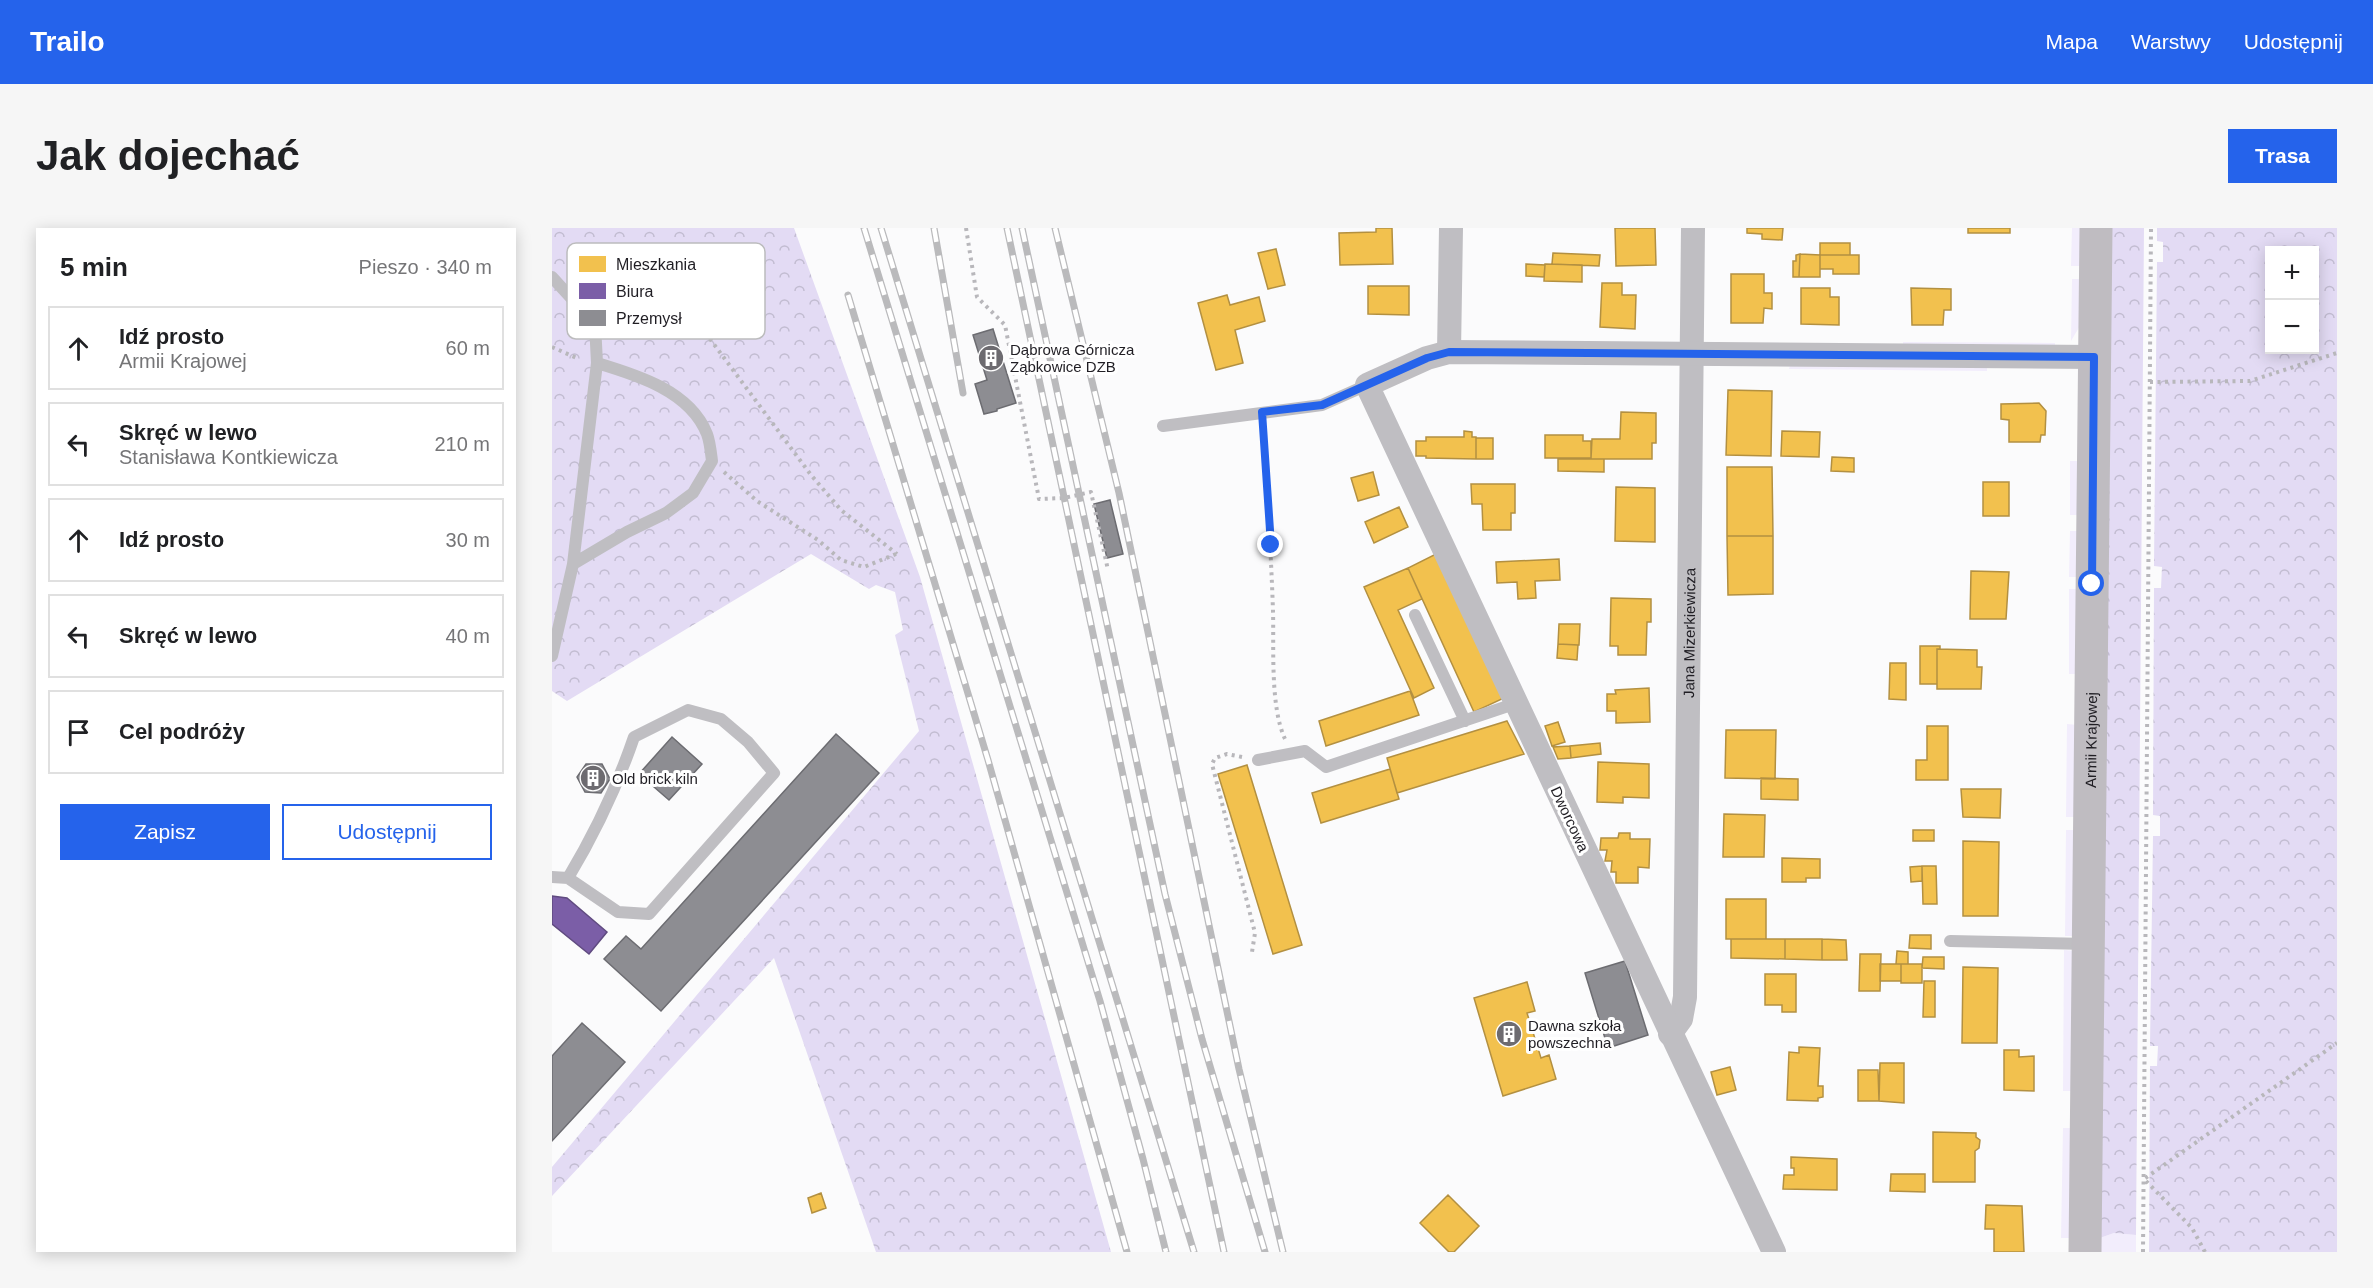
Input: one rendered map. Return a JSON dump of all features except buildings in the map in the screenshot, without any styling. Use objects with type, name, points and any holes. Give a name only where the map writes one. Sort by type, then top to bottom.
[{"type":"main road","name":"Armii Krajowej","points":[[2085,1252],[2096,228]]},
{"type":"street","points":[[1449,352],[1450,228]]},
{"type":"street","name":"Jana Mizerkiewicza","points":[[1670,1034],[1681,1019],[1686,997],[1693,228]]},
{"type":"street","points":[[1367,385],[1427,358],[1449,352],[2094,357]]},
{"type":"street","name":"Dworcowa","points":[[1367,385],[1774,1252]]},
{"type":"lane","points":[[552,277],[567,293]]},
{"type":"lane","points":[[552,657],[573,564],[597,363],[596,339]]},
{"type":"lane","points":[[573,564],[675,506],[693,493],[712,461],[707,434],[692,411],[664,388],[634,374],[597,363]]},
{"type":"lane","points":[[1163,426],[1322,405],[1367,385]]},
{"type":"lane","points":[[1415,615],[1465,722]]},
{"type":"lane","points":[[1258,760],[1305,751],[1326,766],[1517,703]]},
{"type":"lane","points":[[552,877],[568,878],[618,912],[648,914],[774,773],[748,742],[721,719],[688,710],[657,725],[634,737],[618,782],[600,822],[568,878]]},
{"type":"lane","points":[[1950,941],[2088,944]]},
{"type":"path","points":[[966,228],[977,297],[1005,325],[1040,499],[1064,498],[1091,492],[1108,570]]},
{"type":"path","points":[[2143,1252],[2151,228]]},
{"type":"path","points":[[710,339],[811,475],[841,510],[897,554],[864,567],[841,560],[818,540],[757,501],[712,461]]},
{"type":"path","points":[[552,347],[576,359],[597,363]]},
{"type":"path","points":[[2150,382],[2250,381],[2337,353]]},
{"type":"path","points":[[1262,412],[1271,545],[1276,697],[1281,732],[1291,753]]},
{"type":"path","points":[[1252,952],[1255,933],[1212,764],[1215,758],[1227,754],[1258,760]]},
{"type":"path","points":[[2144,1179],[2337,1043]]},
{"type":"path","points":[[2144,1179],[2192,1228],[2205,1252]]},
{"type":"shaded area","points":[[2072,228],[2084,228],[2083,266],[2071,266]]},
{"type":"shaded area","points":[[2072,279],[2083,279],[2081,324],[2071,341]]},
{"type":"shaded area","points":[[1903,342],[2055,343],[2055,347],[1903,346]]},
{"type":"shaded area","points":[[1790,365],[1987,367],[1987,371],[1789,369]]},
{"type":"shaded area","points":[[2070,461],[2081,461],[2081,515],[2070,515]]},
{"type":"shaded area","points":[[2070,531],[2080,531],[2080,577],[2069,577]]},
{"type":"shaded area","points":[[2069,589],[2080,589],[2079,674],[2069,674]]},
{"type":"shaded area","points":[[2067,724],[2078,725],[2077,817],[2066,817]]},
{"type":"shaded area","points":[[2066,830],[2077,830],[2076,936],[2065,936]]},
{"type":"shaded area","points":[[2064,950],[2076,951],[2074,1091],[2063,1091]]},
{"type":"shaded area","points":[[2063,1128],[2074,1128],[2072,1238],[2061,1238]]},
{"type":"shaded area","points":[[2114,1233],[2136,1235],[2136,1252],[2097,1252],[2097,1239]]},
{"type":"green space","points":[[552,228],[794,228],[920,577],[1111,1252],[876,1252],[774,958],[552,1196],[552,1167],[919,731],[895,635],[903,630],[895,592],[876,585],[869,589],[811,554],[567,701],[552,691]]},
{"type":"green space","points":[[2109,228],[2144,228],[2136,1235],[2114,1233],[2097,1239]]},
{"type":"green space","points":[[2157,228],[2337,228],[2337,1252],[2149,1252],[2150,1066],[2157,1066],[2158,1046],[2150,1046],[2153,836],[2160,836],[2160,816],[2153,815],[2154,588],[2161,588],[2162,567],[2154,566],[2157,262],[2163,262],[2163,242],[2157,241]]},
{"type":"railway","points":[[864,228],[1100,1001],[1166,1252]]},
{"type":"railway","points":[[881,228],[1194,1252]]},
{"type":"railway","points":[[934,228],[963,393]]},
{"type":"railway","points":[[1007,228],[1224,1252]]},
{"type":"railway","points":[[1022,228],[1165,894],[1202,1039],[1265,1252]]},
{"type":"railway","points":[[1055,228],[1119,493],[1239,1069],[1283,1252]]},
{"type":"railway","points":[[848,295],[988,760],[1127,1252]]},
{"type":"place","name":"Dąbrowa Górnicza Ząbkowice DZB","points":[[991,358]]},
{"type":"place","name":"Old brick kiln","points":[[593,778]]},
{"type":"place","name":"Dawna szkoła powszechna","points":[[1509,1034]]},
{"type":"route","points":[[1271,545],[1262,412],[1322,405],[1427,358],[1449,352],[2094,357],[2092,584]]}]
